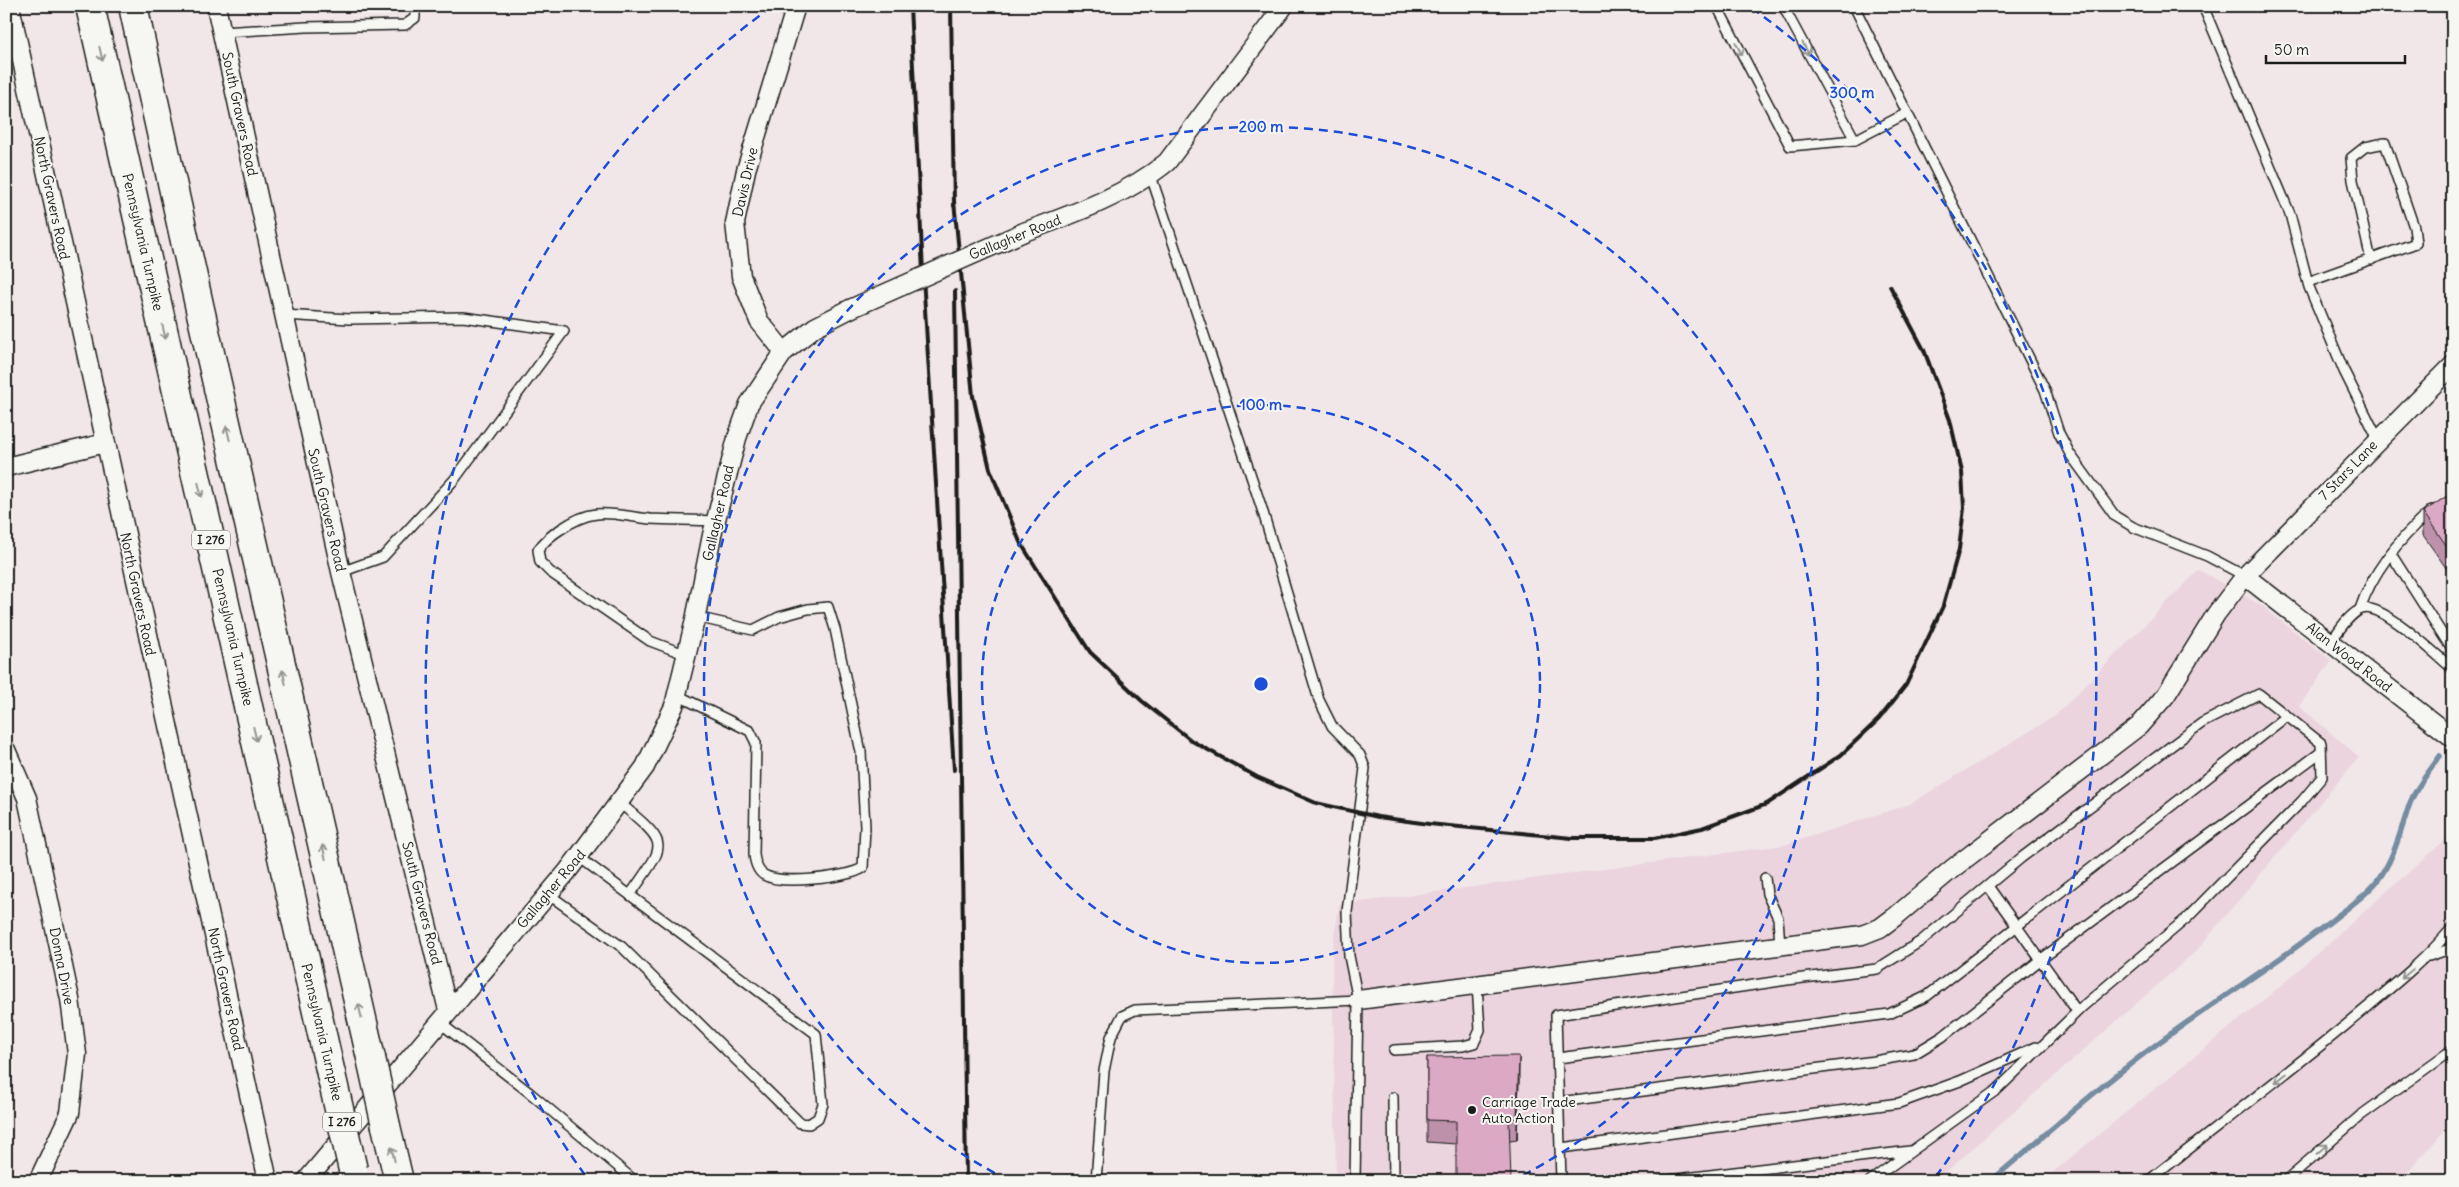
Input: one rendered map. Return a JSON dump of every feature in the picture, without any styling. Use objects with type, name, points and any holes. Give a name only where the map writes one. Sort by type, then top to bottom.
[{"type":"highway","name":"Pennsylvania Turnpike","points":[[90,6],[355,1175]]},
{"type":"highway","name":"I 276","points":[[134,6],[200,309],[399,1181]]},
{"type":"street","name":"North Gravers Road","points":[[10,6],[268,1181]]},
{"type":"street","name":"South Gravers Road","points":[[216,6],[341,572],[443,1016]]},
{"type":"street","name":"Davis Drive","points":[[784,352],[759,321],[741,276],[735,223],[746,170],[796,6]]},
{"type":"street","name":"Gallagher Road","points":[[306,1181],[443,1016],[579,857],[645,768],[674,706],[736,438],[749,404],[784,352],[815,328],[850,309],[1024,232],[1074,213],[1150,176],[1167,162],[1284,6]]},
{"type":"street","name":"7 Stars Lane","points":[[1358,1000],[1862,935],[1880,928],[1952,869],[2139,726],[2166,695],[2216,614],[2245,576],[2453,365]]},
{"type":"street","points":[[6,467],[105,443]]},
{"type":"street","name":"Alan Wood Road","points":[[2245,576],[2453,738]]},
{"type":"street","name":"Donna Drive","points":[[6,750],[27,798],[70,998],[77,1054],[70,1113],[38,1181]]},
{"type":"lane","points":[[222,32],[306,26],[405,25],[415,18],[415,6]]},
{"type":"lane","points":[[1717,6],[1790,146],[1855,140],[1907,113]]},
{"type":"lane","points":[[1783,6],[1855,140]]},
{"type":"lane","points":[[1854,6],[2044,390],[2059,433],[2086,477],[2115,516],[2133,527],[2206,556],[2245,576]]},
{"type":"lane","points":[[2203,6],[2290,214],[2308,282],[2344,370],[2378,439]]},
{"type":"lane","points":[[2308,282],[2371,260],[2416,243],[2414,227],[2385,143],[2364,148],[2351,158],[2353,180],[2371,260]]},
{"type":"lane","points":[[1150,176],[1262,509],[1319,700],[1332,726],[1360,755],[1365,768],[1347,912],[1349,956],[1358,1000],[1355,1181]]},
{"type":"lane","points":[[284,315],[349,319],[463,317],[564,330],[454,480],[383,558],[341,572]]},
{"type":"lane","points":[[2330,642],[2360,609],[2368,586],[2391,554],[2416,524],[2438,505]]},
{"type":"lane","points":[[687,655],[650,641],[550,572],[540,562],[538,550],[545,540],[576,518],[605,512],[648,519],[716,521]]},
{"type":"lane","points":[[2391,554],[2453,651]]},
{"type":"lane","points":[[677,695],[750,731],[756,743],[754,855],[756,864],[763,874],[772,878],[825,879],[853,874],[863,868],[864,826],[861,752],[835,629],[828,607],[808,609],[752,630],[696,617]]},
{"type":"lane","points":[[2360,609],[2369,608],[2386,615],[2453,669]]},
{"type":"lane","points":[[1561,1181],[1556,1015],[1786,980],[1877,969],[1922,941],[2021,858],[2202,723],[2259,694],[2321,743],[2322,777],[2302,802],[2187,918],[2077,1011],[1998,1089],[1870,1181]]},
{"type":"lane","points":[[1558,1058],[1889,1014],[1905,1008],[1927,996],[2287,716]]},
{"type":"lane","points":[[1559,1102],[1875,1062],[1914,1054],[1942,1037],[2040,960],[2321,752]]},
{"type":"lane","points":[[620,804],[651,829],[659,842],[658,853],[630,895]]},
{"type":"lane","points":[[548,894],[622,947],[800,1123],[809,1124],[818,1118],[823,1104],[816,1034],[579,857]]},
{"type":"lane","points":[[1765,878],[1767,894],[1778,918],[1780,945]]},
{"type":"lane","points":[[1988,886],[2077,1011]]},
{"type":"lane","points":[[2148,1181],[2295,1067],[2429,956],[2453,927]]},
{"type":"lane","points":[[2429,956],[2453,948]]},
{"type":"lane","points":[[1394,1050],[1463,1046],[1474,1043],[1480,1030],[1477,985]]},
{"type":"lane","points":[[1096,1181],[1104,1071],[1111,1037],[1122,1016],[1135,1010],[1358,1000]]},
{"type":"lane","points":[[443,1016],[530,1093],[635,1181]]},
{"type":"lane","points":[[1560,1148],[1899,1103],[1960,1081],[2042,1044]]},
{"type":"lane","points":[[2285,1181],[2360,1116],[2453,1049]]},
{"type":"lane","points":[[1393,1097],[1394,1181]]},
{"type":"lane","points":[[1660,1181],[1913,1150]]},
{"type":"shaded area","points":[[2199,570],[2262,606],[2332,661],[2299,706],[2359,757],[2196,951],[1936,1181],[1336,1181],[1332,953],[1339,905],[1784,845],[1910,804],[2055,716]]},
{"type":"shaded area","points":[[2453,833],[2453,1121],[2400,1181],[2042,1181],[2277,989]]},
{"type":"building","points":[[2453,492],[2453,555],[2423,512]]},
{"type":"building","name":"Carriage Trade Auto Action","points":[[1519,1056],[1517,1118],[1509,1119],[1511,1181],[1456,1181],[1456,1121],[1427,1120],[1427,1057]]},
{"type":"waterway","points":[[1991,1181],[2130,1064],[2298,946],[2369,890],[2378,880],[2389,862],[2413,796],[2440,756]]},
{"type":"railway","points":[[910,6],[924,293],[954,770]]},
{"type":"railway","points":[[951,6],[954,206]]},
{"type":"railway","points":[[954,201],[973,396],[990,469],[1020,542],[1090,652],[1142,701],[1192,741],[1257,777],[1316,803],[1378,817],[1429,824],[1572,838],[1655,838],[1702,828],[1767,804],[1841,755],[1879,719],[1906,685],[1943,606],[1959,549],[1964,508],[1962,472],[1950,420],[1924,350],[1890,286]]},
{"type":"railway","points":[[955,291],[966,1181]]},
{"type":"place","name":"Carriage Trade Auto Action","points":[[1472,1110]]}]
